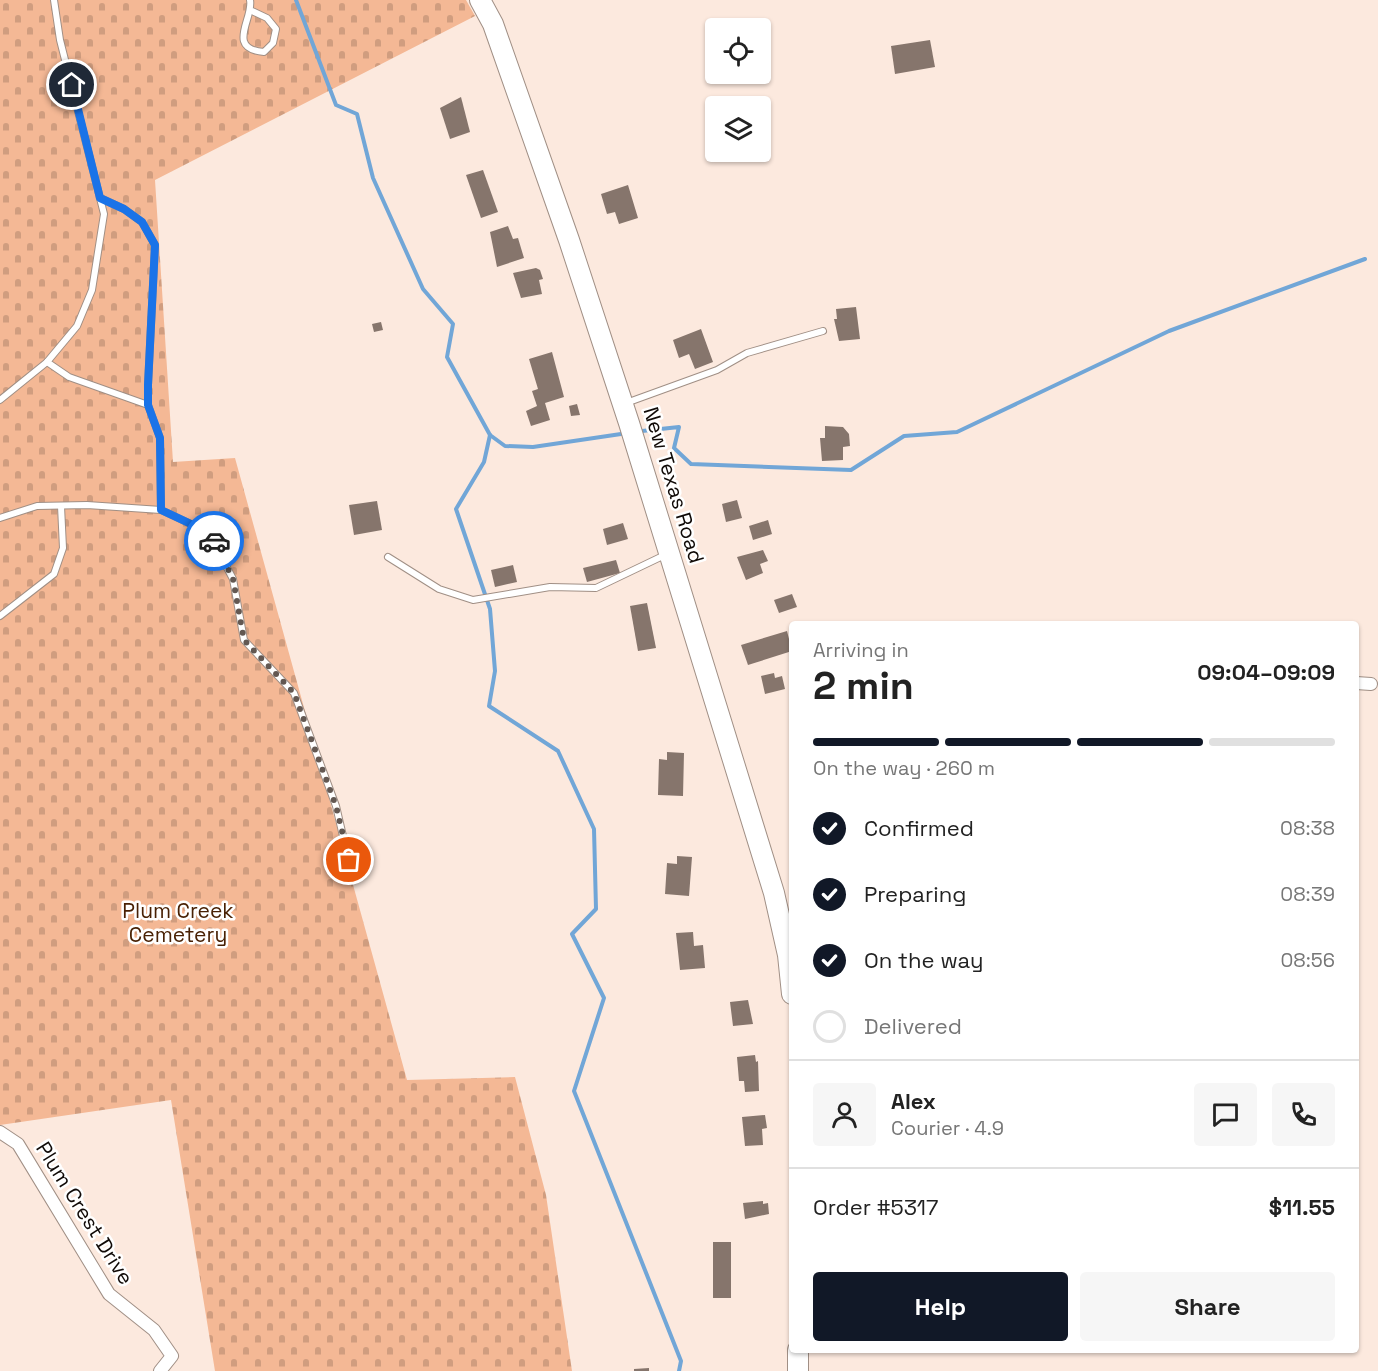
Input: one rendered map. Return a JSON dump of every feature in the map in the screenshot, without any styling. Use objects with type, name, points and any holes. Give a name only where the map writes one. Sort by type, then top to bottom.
[{"type":"main road","name":"New Texas Road","points":[[480,0],[493,24],[514,82],[623,404],[783,918],[789,968]]},
{"type":"main road","points":[[798,1353],[798,1371]]},
{"type":"street","points":[[1359,683],[1371,684]]},
{"type":"street","name":"Plum Crest Drive","points":[[0,1132],[18,1143],[109,1294],[154,1330],[172,1356],[160,1371]]},
{"type":"lane","points":[[0,400],[46,362],[77,326],[92,290],[104,214],[60,40],[54,0]]},
{"type":"lane","points":[[250,0],[250,10],[242,33],[244,41],[256,51],[264,52],[273,43],[276,29],[267,18],[250,10]]},
{"type":"lane","points":[[100,198],[124,209],[142,222],[155,245],[148,405],[160,438],[161,510]]},
{"type":"lane","points":[[623,404],[717,370],[747,353],[823,332]]},
{"type":"lane","points":[[46,362],[69,377],[148,405]]},
{"type":"lane","points":[[0,518],[37,506],[87,505],[161,510],[208,532],[233,579],[244,640],[294,693],[336,806],[353,879]]},
{"type":"lane","points":[[0,616],[54,574],[63,548],[61,506]]},
{"type":"lane","points":[[388,557],[439,589],[473,600],[550,587],[596,588],[670,553]]},
{"type":"green space","name":"Plum Creek Cemetery","points":[[0,0],[466,0],[475,16],[155,180],[173,462],[235,458],[407,1080],[515,1077],[546,1195],[572,1371],[215,1371],[171,1100],[0,1125]]},
{"type":"building","points":[[930,40],[935,67],[895,74],[891,46]]},
{"type":"building","points":[[461,97],[470,132],[450,139],[440,108]]},
{"type":"building","points":[[483,170],[498,212],[481,218],[466,175]]},
{"type":"building","points":[[628,185],[638,218],[619,224],[615,212],[607,214],[601,194]]},
{"type":"building","points":[[508,226],[513,239],[518,238],[524,258],[497,267],[490,232]]},
{"type":"building","points":[[536,268],[540,270],[543,279],[539,280],[542,294],[521,298],[513,273]]},
{"type":"building","points":[[856,307],[860,339],[839,341],[834,319],[837,319],[836,309]]},
{"type":"building","points":[[381,322],[383,330],[374,332],[372,324]]},
{"type":"building","points":[[701,329],[713,362],[695,369],[689,354],[679,358],[673,340]]},
{"type":"building","points":[[552,352],[564,397],[545,403],[550,420],[531,426],[526,411],[537,406],[532,391],[538,389],[529,359]]},
{"type":"building","points":[[577,404],[580,415],[571,416],[569,406]]},
{"type":"building","points":[[825,426],[843,427],[849,434],[850,446],[843,447],[843,460],[822,461],[820,438],[825,438]]},
{"type":"building","points":[[737,500],[742,518],[726,522],[722,504]]},
{"type":"building","points":[[377,501],[382,530],[354,535],[349,505]]},
{"type":"building","points":[[768,520],[772,534],[753,540],[749,526]]},
{"type":"building","points":[[623,523],[628,539],[607,545],[603,529]]},
{"type":"building","points":[[763,550],[768,561],[760,564],[763,573],[746,580],[737,557]]},
{"type":"building","points":[[616,560],[620,573],[587,582],[583,568]]},
{"type":"building","points":[[513,565],[517,582],[495,587],[491,570]]},
{"type":"building","points":[[792,594],[797,607],[779,613],[774,600]]},
{"type":"building","points":[[647,603],[656,648],[638,651],[630,606]]},
{"type":"building","points":[[787,631],[789,652],[748,665],[741,645]]},
{"type":"building","points":[[774,673],[775,678],[782,676],[785,689],[765,694],[761,676]]},
{"type":"building","points":[[667,752],[684,753],[683,796],[658,795],[659,759],[667,760]]},
{"type":"building","points":[[677,856],[692,857],[689,896],[665,894],[667,863],[677,864]]},
{"type":"building","points":[[693,932],[694,946],[703,945],[705,968],[680,970],[676,933]]},
{"type":"building","points":[[748,1000],[753,1024],[733,1026],[730,1002]]},
{"type":"building","points":[[755,1055],[756,1062],[758,1061],[759,1091],[745,1092],[744,1081],[739,1081],[737,1057]]},
{"type":"building","points":[[765,1115],[767,1128],[762,1129],[763,1145],[745,1146],[742,1117]]},
{"type":"building","points":[[763,1201],[763,1204],[768,1203],[769,1214],[745,1219],[743,1203]]},
{"type":"building","points":[[713,1242],[731,1242],[731,1298],[713,1298]]},
{"type":"building","points":[[649,1368],[649,1371],[634,1371],[634,1369]]},
{"type":"waterway","points":[[296,0],[336,105],[357,114],[373,178],[423,289],[453,324],[447,357],[490,435],[505,446],[533,447],[621,434]]},
{"type":"waterway","points":[[642,431],[679,427],[674,448],[691,464],[851,470],[904,436],[957,432],[1169,331],[1365,259]]},
{"type":"waterway","points":[[490,435],[484,462],[456,509],[490,609],[495,671],[489,706],[558,751],[594,829],[596,909],[572,934],[604,998],[574,1091],[681,1361],[679,1371]]},
{"type":"way so far","points":[[214,541],[233,579],[244,640],[294,693],[336,806],[349,860]]},
{"type":"route","points":[[72,85],[100,198],[124,209],[142,222],[155,245],[148,405],[160,438],[161,510],[208,532],[214,541]]}]
